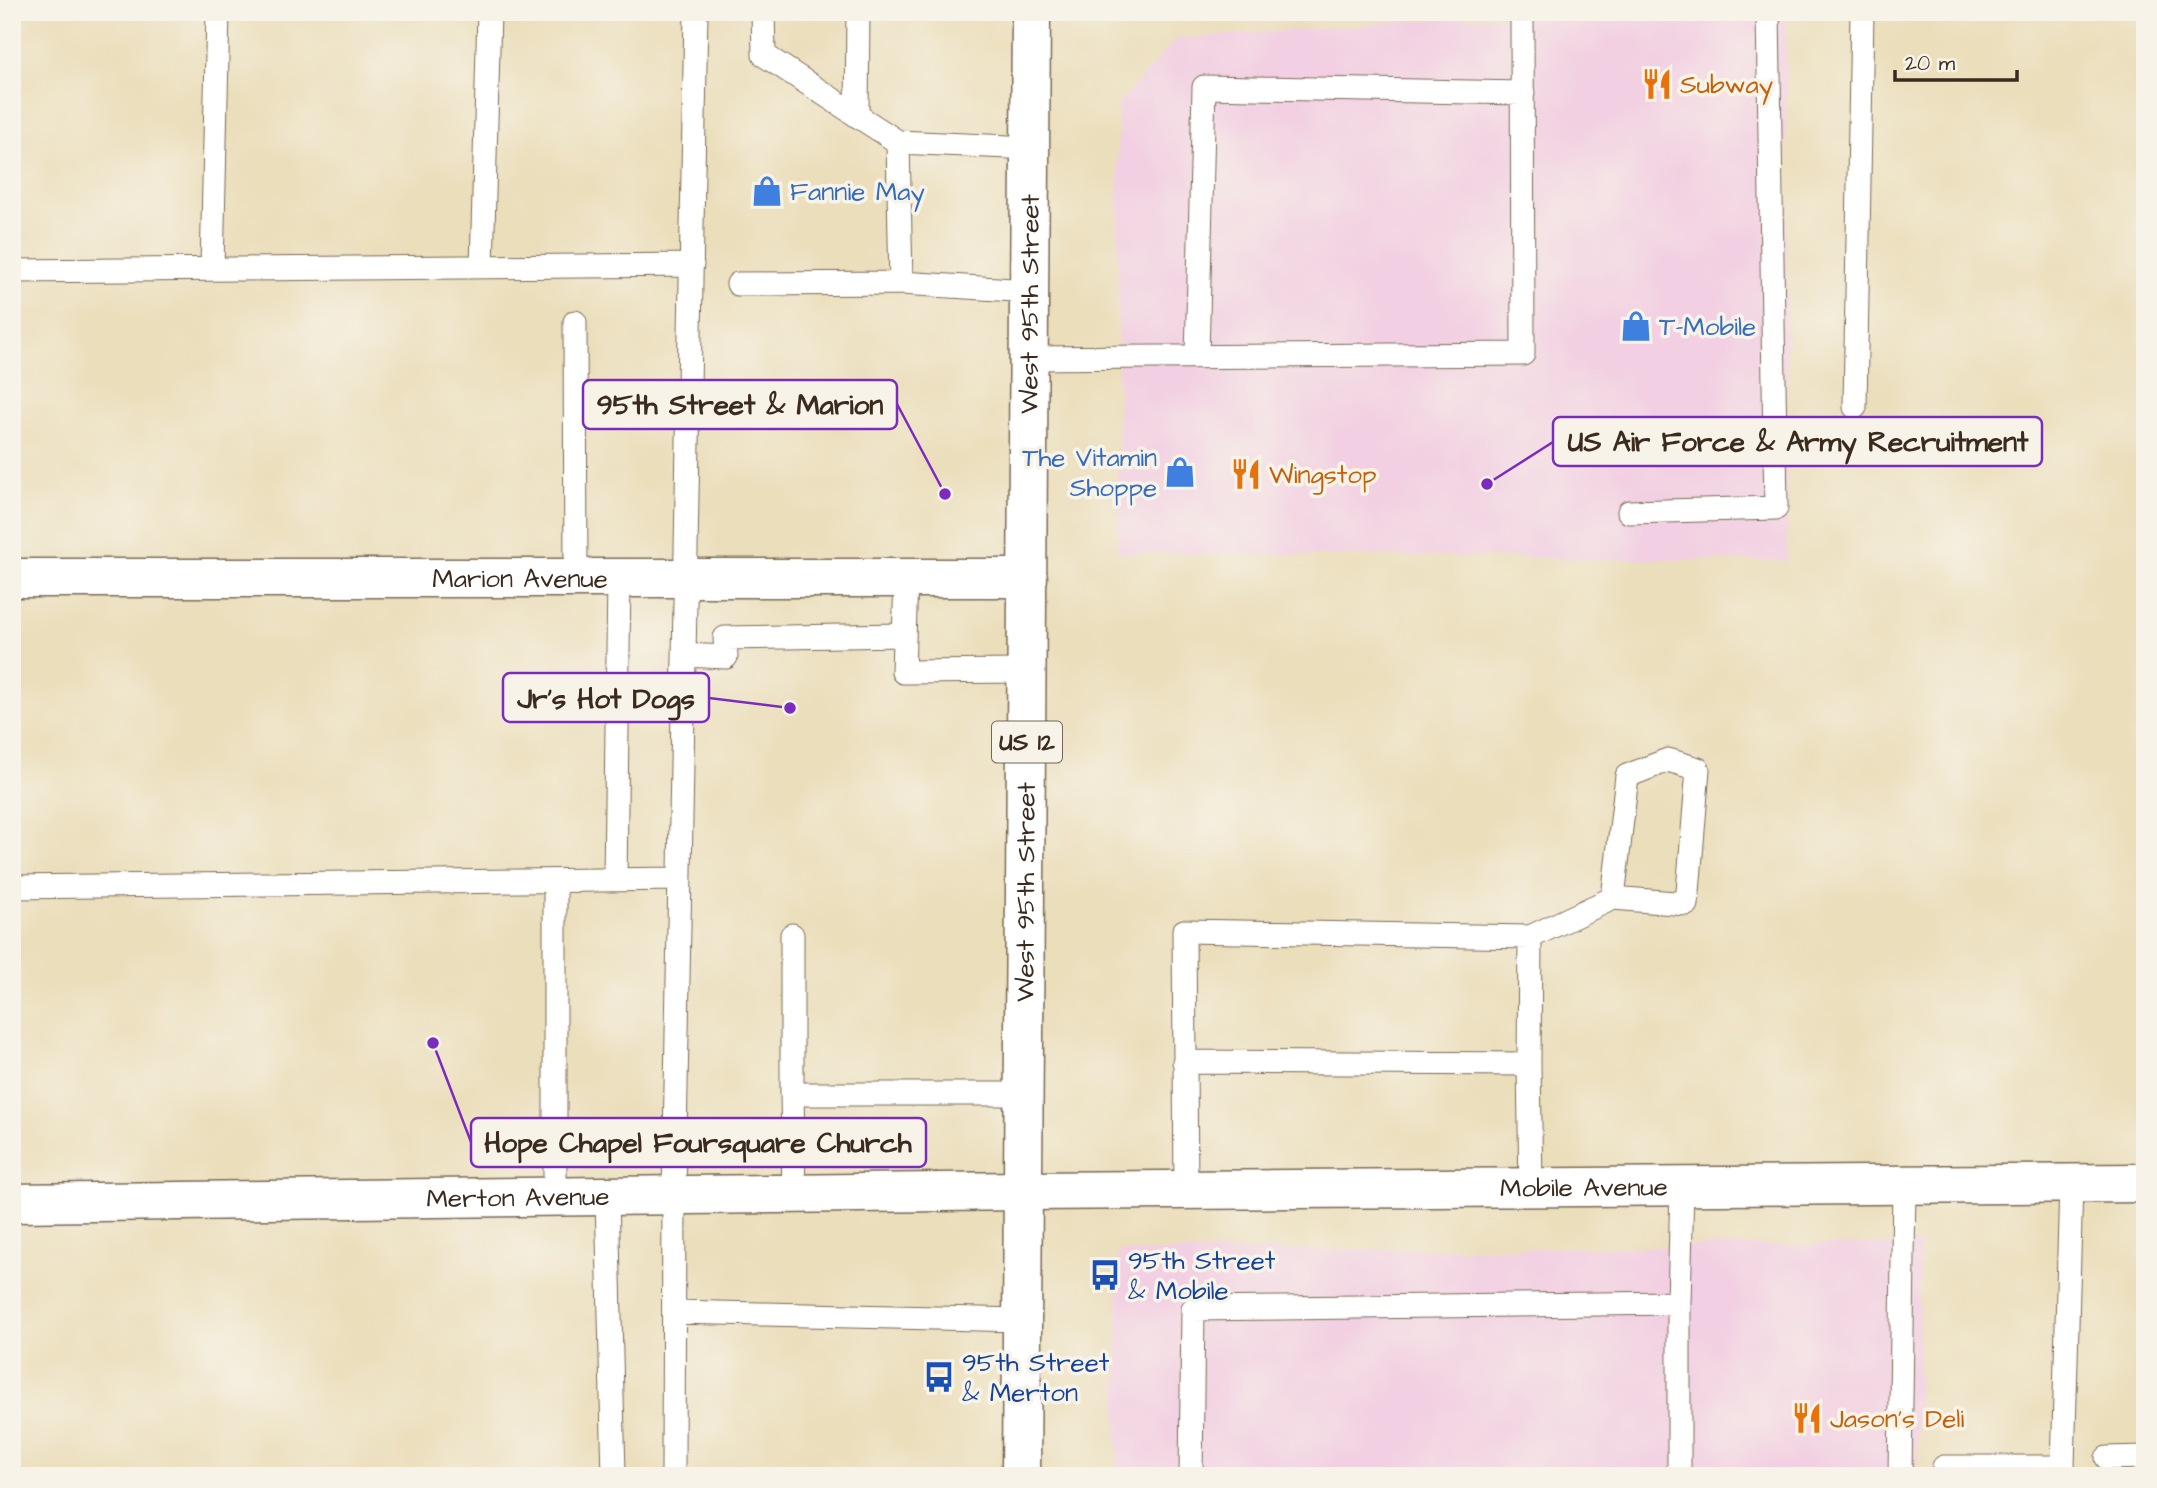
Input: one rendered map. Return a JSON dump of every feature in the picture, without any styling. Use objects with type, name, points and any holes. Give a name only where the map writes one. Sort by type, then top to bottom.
[{"type":"street","name":"West 95th Street","points":[[1021,1476],[1031,12]]},
{"type":"street","name":"Marion Avenue","points":[[12,578],[1028,578]]},
{"type":"street","name":"Mobile Avenue","points":[[1023,1191],[2145,1183]]},
{"type":"street","name":"Merton Avenue","points":[[12,1203],[1023,1191]]},
{"type":"lane","points":[[212,269],[218,12]]},
{"type":"lane","points":[[482,267],[489,12]]},
{"type":"lane","points":[[673,1476],[674,1195],[696,12]]},
{"type":"lane","points":[[763,12],[764,55],[898,142],[1031,148]]},
{"type":"lane","points":[[857,116],[858,12]]},
{"type":"lane","points":[[1029,358],[1524,354],[1522,12]]},
{"type":"lane","points":[[1629,512],[1776,508],[1768,12]]},
{"type":"lane","points":[[1855,407],[1862,12]]},
{"type":"lane","points":[[1197,356],[1205,87],[1523,93]]},
{"type":"lane","points":[[898,142],[901,283]]},
{"type":"lane","points":[[12,271],[692,265]]},
{"type":"lane","points":[[738,284],[901,283],[1030,291]]},
{"type":"lane","points":[[575,322],[576,578]]},
{"type":"lane","points":[[615,880],[619,578]]},
{"type":"lane","points":[[906,578],[903,673],[1027,671]]},
{"type":"lane","points":[[684,655],[726,657],[725,638],[904,635]]},
{"type":"lane","points":[[1186,1190],[1184,931],[1530,937],[1613,898],[1687,904],[1698,769],[1668,760],[1627,775],[1613,898]]},
{"type":"lane","points":[[12,887],[680,880]]},
{"type":"lane","points":[[555,881],[555,1197]]},
{"type":"lane","points":[[792,935],[794,1194]]},
{"type":"lane","points":[[1530,937],[1531,1188]]},
{"type":"lane","points":[[1184,1062],[1529,1064]]},
{"type":"lane","points":[[792,1094],[1024,1094]]},
{"type":"lane","points":[[1944,1467],[2063,1467],[2071,1184]]},
{"type":"lane","points":[[1900,1476],[1904,1185]]},
{"type":"lane","points":[[1679,1476],[1682,1186]]},
{"type":"lane","points":[[607,1196],[614,1476]]},
{"type":"lane","points":[[1191,1476],[1193,1309],[1679,1303]]},
{"type":"lane","points":[[674,1312],[1022,1320]]},
{"type":"lane","points":[[2107,1458],[2145,1457]]},
{"type":"shaded area","points":[[1786,12],[1787,561],[1118,553],[1118,104],[1176,39],[1455,18]]},
{"type":"shaded area","points":[[1920,1244],[1917,1476],[1117,1476],[1118,1252]]},
{"type":"place","name":"Subway","points":[[1657,84]]},
{"type":"place","name":"Fannie May","points":[[767,191]]},
{"type":"place","name":"T-Mobile","points":[[1636,326]]},
{"type":"place","name":"The Vitamin Shoppe","points":[[1180,472]]},
{"type":"place","name":"Wingstop","points":[[1246,474]]},
{"type":"place","name":"US Air Force & Army Recruitment","points":[[1487,484]]},
{"type":"place","name":"95th Street & Marion","points":[[945,494]]},
{"type":"place","name":"Jr's Hot Dogs","points":[[790,708]]},
{"type":"place","name":"Hope Chapel Foursquare Church","points":[[433,1043]]},
{"type":"place","name":"95th Street & Mobile","points":[[1105,1275]]},
{"type":"place","name":"95th Street & Merton","points":[[939,1377]]},
{"type":"place","name":"Jason's Deli","points":[[1807,1418]]}]
